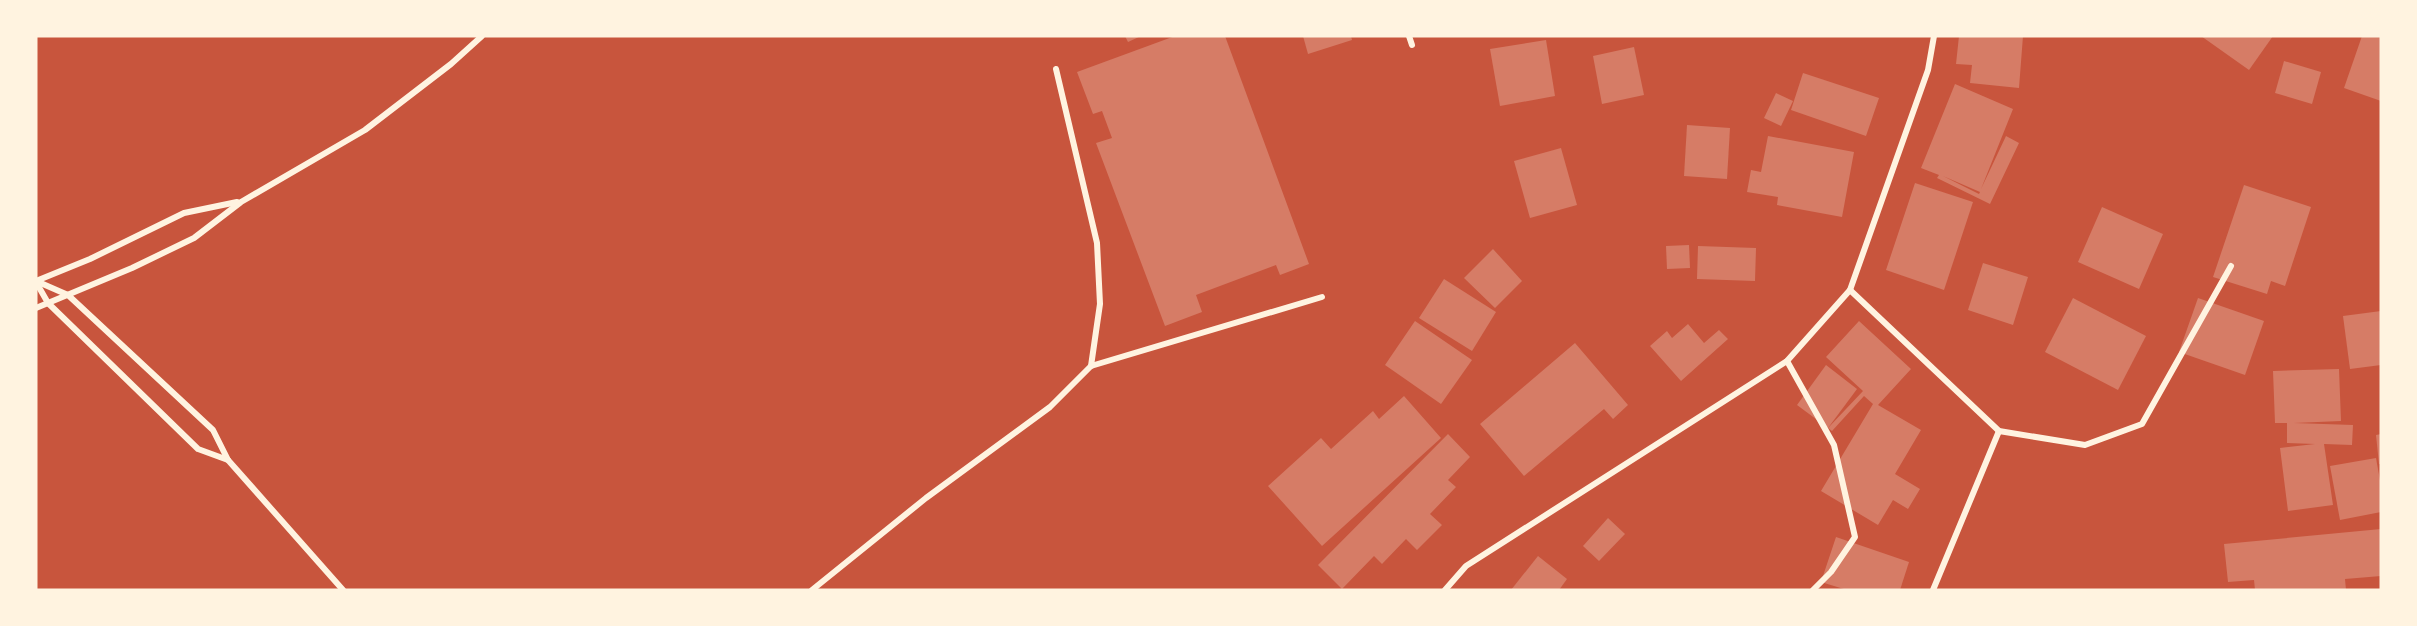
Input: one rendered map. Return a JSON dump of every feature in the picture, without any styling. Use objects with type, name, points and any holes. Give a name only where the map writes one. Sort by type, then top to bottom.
[{"type":"street","points":[[36,308],[132,268],[194,238],[241,202],[365,130],[451,64],[482,36]]},
{"type":"street","points":[[1409,36],[1412,45]]},
{"type":"street","points":[[1446,590],[1466,566],[1787,361],[1850,290],[1928,70],[1934,36]]},
{"type":"street","points":[[1056,69],[1097,243],[1100,304],[1091,366]]},
{"type":"street","points":[[36,282],[90,259],[184,213],[241,202]]},
{"type":"street","points":[[1850,290],[1999,431],[2085,445],[2142,424],[2231,266]]},
{"type":"street","points":[[36,282],[68,295],[213,430],[228,460],[343,590]]},
{"type":"street","points":[[36,282],[48,303],[198,449],[228,460]]},
{"type":"street","points":[[812,590],[926,498],[1050,407],[1091,366],[1322,297]]},
{"type":"street","points":[[1787,361],[1834,445],[1856,537],[1831,572],[1813,590]]},
{"type":"street","points":[[1933,590],[1999,431]]},
{"type":"building","points":[[1125,36],[1141,36],[1128,42]]},
{"type":"building","points":[[1175,36],[1225,36],[1309,264],[1280,275],[1276,265],[1196,295],[1202,312],[1165,326],[1096,143],[1112,138],[1102,111],[1093,114],[1077,72]]},
{"type":"building","points":[[1303,36],[1351,36],[1352,40],[1308,54]]},
{"type":"building","points":[[1959,36],[2023,36],[2019,88],[1970,83],[1972,65],[1956,64]]},
{"type":"building","points":[[2201,36],[2273,36],[2249,70]]},
{"type":"building","points":[[2362,36],[2381,36],[2381,101],[2344,88]]},
{"type":"building","points":[[1546,40],[1555,96],[1500,106],[1490,49]]},
{"type":"building","points":[[1634,47],[1644,95],[1602,104],[1593,56]]},
{"type":"building","points":[[2284,61],[2321,72],[2312,104],[2275,93]]},
{"type":"building","points":[[1803,73],[1879,98],[1866,136],[1791,110]]},
{"type":"building","points":[[1955,84],[2013,109],[1981,189],[2006,136],[2019,143],[1990,204],[1937,178],[1939,175],[1921,168]],"holes":[[[1943,176],[1980,192],[1979,194]]]},
{"type":"building","points":[[1776,93],[1793,101],[1781,126],[1764,118]]},
{"type":"building","points":[[1687,125],[1730,128],[1727,179],[1684,176]]},
{"type":"building","points":[[1768,136],[1854,152],[1842,217],[1777,205],[1778,197],[1747,192],[1751,170],[1761,172]]},
{"type":"building","points":[[1561,148],[1577,205],[1530,218],[1514,161]]},
{"type":"building","points":[[1915,183],[1973,202],[1944,290],[1886,270]]},
{"type":"building","points":[[2244,185],[2311,207],[2285,286],[2271,281],[2267,294],[2213,277]]},
{"type":"building","points":[[2102,207],[2163,234],[2139,289],[2078,262]]},
{"type":"building","points":[[1689,245],[1690,268],[1667,269],[1666,246]]},
{"type":"building","points":[[1698,246],[1756,248],[1755,281],[1697,279]]},
{"type":"building","points":[[1493,249],[1522,281],[1495,308],[1464,278]]},
{"type":"building","points":[[1983,263],[2028,277],[2013,325],[1968,310]]},
{"type":"building","points":[[1444,279],[1496,312],[1472,351],[1419,318]]},
{"type":"building","points":[[2073,298],[2146,336],[2118,390],[2045,352]]},
{"type":"building","points":[[2198,298],[2264,321],[2245,375],[2179,352]]},
{"type":"building","points":[[2381,311],[2381,365],[2350,369],[2343,316]]},
{"type":"building","points":[[1415,321],[1472,360],[1441,404],[1385,365]]},
{"type":"building","points":[[1859,321],[1911,369],[1878,405],[1921,430],[1895,474],[1920,489],[1908,509],[1893,500],[1878,525],[1821,491],[1873,404],[1864,396],[1832,431],[1828,428],[1863,391],[1826,357]]},
{"type":"building","points":[[1688,324],[1704,343],[1719,330],[1728,339],[1681,381],[1650,346],[1667,331],[1672,338]]},
{"type":"building","points":[[1575,343],[1628,405],[1613,419],[1604,409],[1524,476],[1480,424]]},
{"type":"building","points":[[1826,365],[1857,389],[1828,428],[1797,405]]},
{"type":"building","points":[[2339,369],[2341,421],[2294,423],[2353,425],[2352,445],[2324,444],[2333,505],[2288,511],[2280,448],[2315,444],[2287,443],[2287,423],[2275,423],[2273,371]]},
{"type":"building","points":[[1404,396],[1441,438],[1322,546],[1268,486],[1321,438],[1331,449],[1373,411],[1379,419]]},
{"type":"building","points":[[1448,434],[1470,457],[1448,480],[1456,487],[1430,514],[1442,525],[1417,550],[1406,539],[1382,564],[1374,556],[1342,589],[1318,565]]},
{"type":"building","points":[[2381,434],[2381,464],[2379,464],[2376,435]]},
{"type":"building","points":[[2376,458],[2381,486],[2381,512],[2340,520],[2330,466]]},
{"type":"building","points":[[1608,518],[1625,534],[1599,561],[1583,546]]},
{"type":"building","points":[[2381,529],[2381,576],[2345,579],[2346,590],[2255,590],[2254,580],[2228,582],[2224,544]]},
{"type":"building","points":[[1836,537],[1909,562],[1900,590],[1847,590],[1821,582]]},
{"type":"building","points":[[1538,556],[1567,579],[1559,590],[1511,590]]}]
